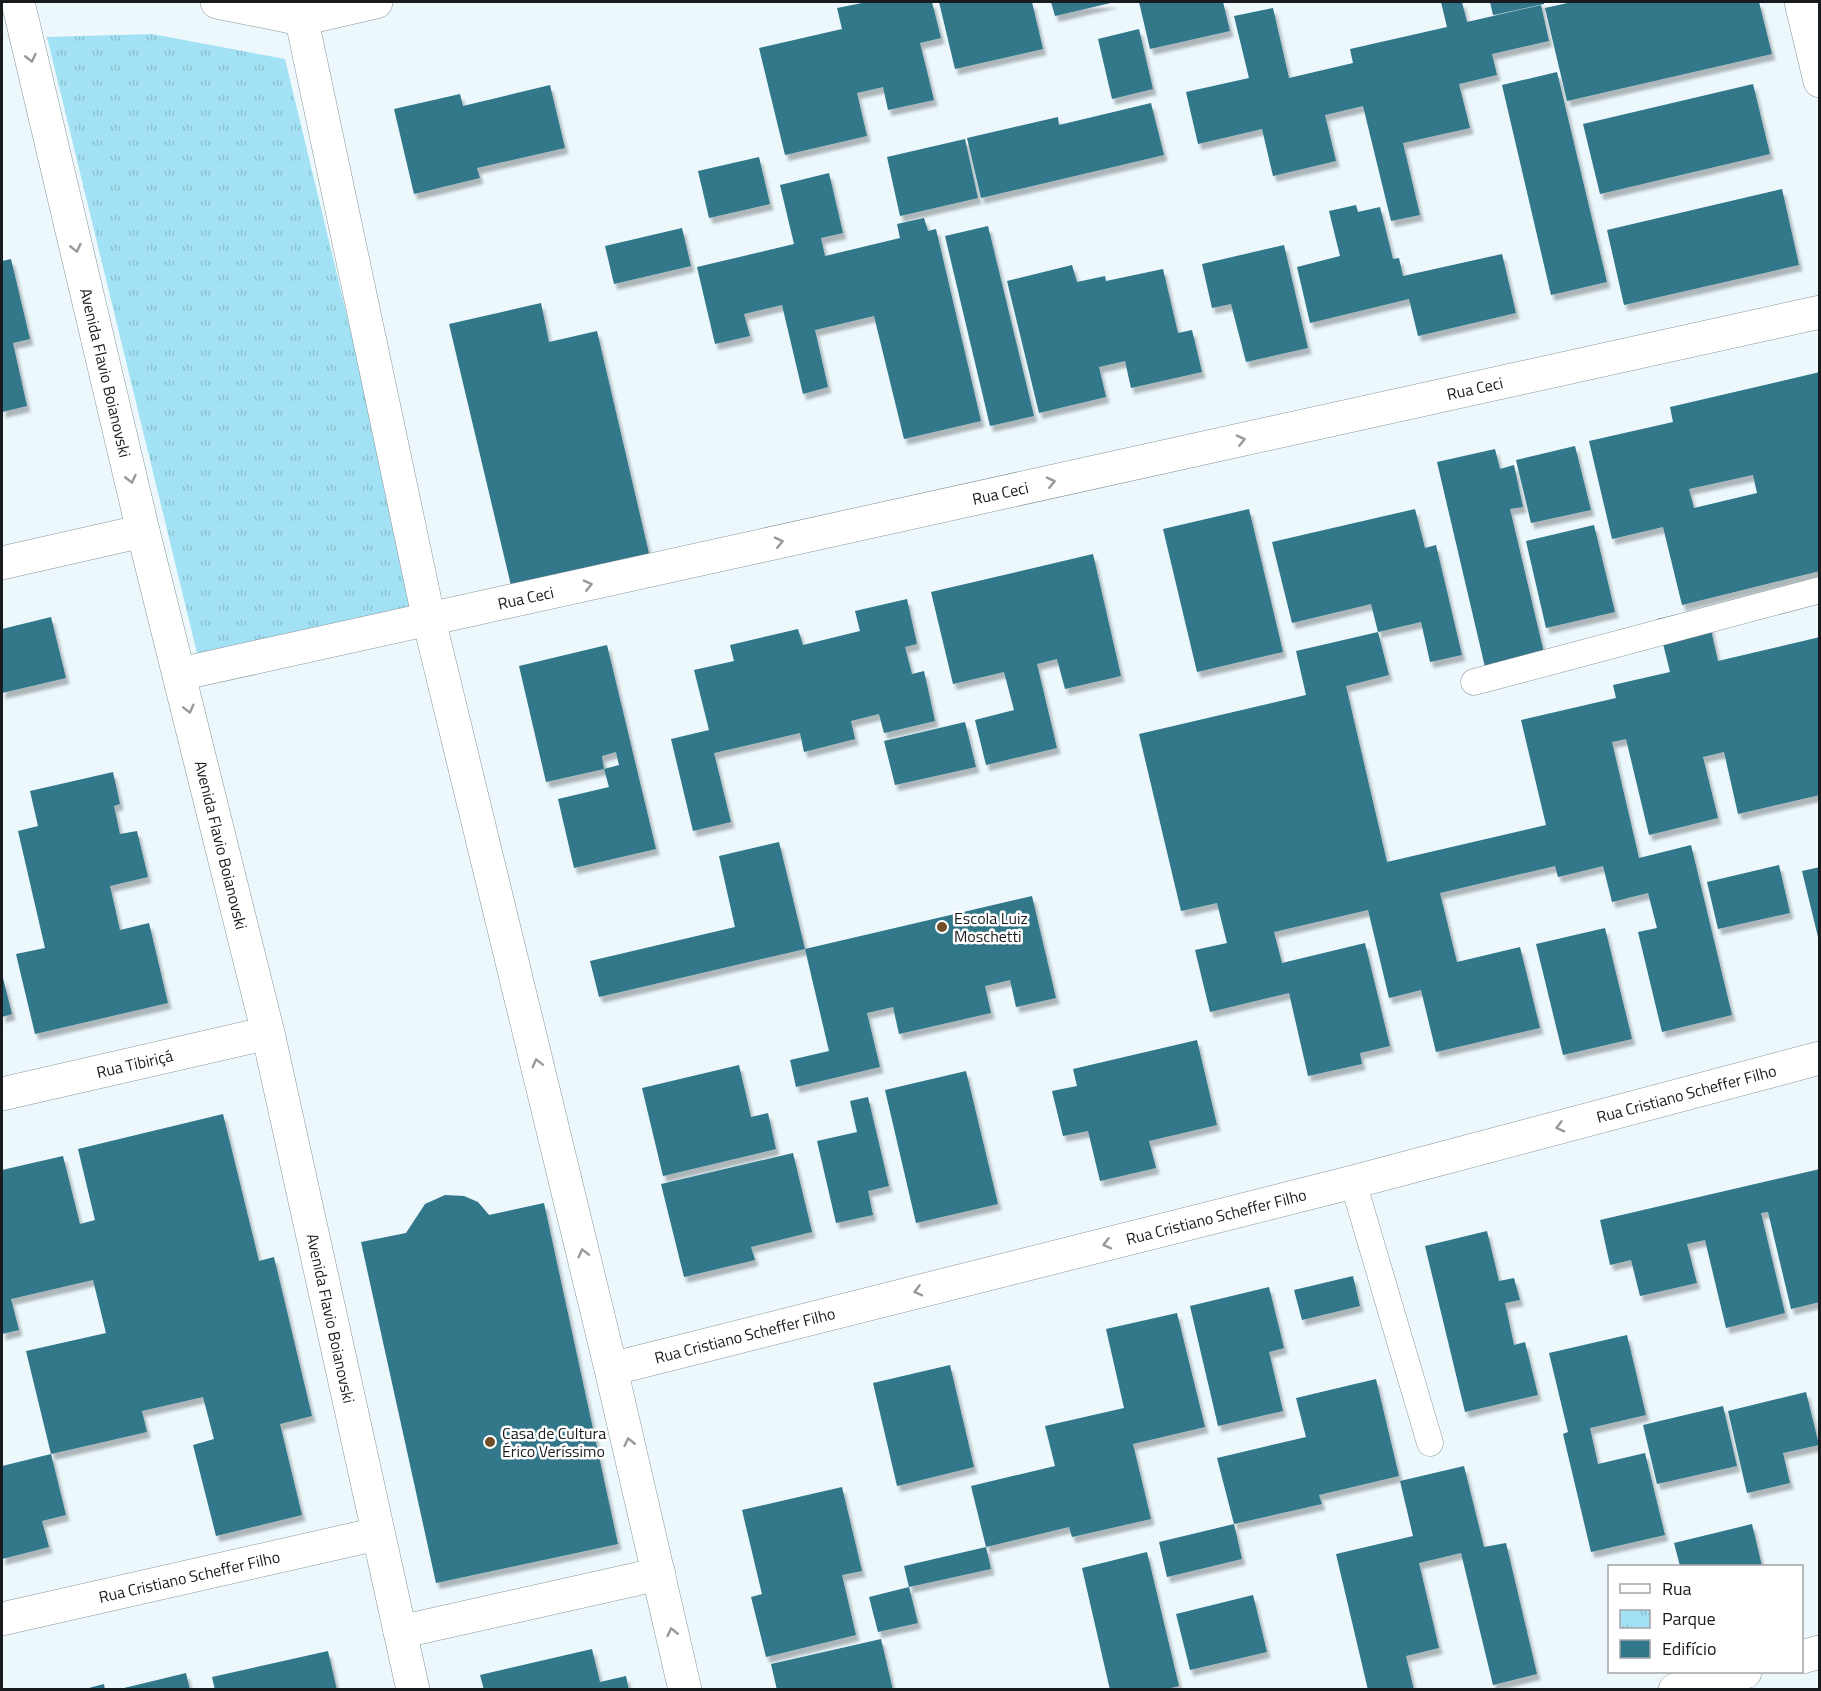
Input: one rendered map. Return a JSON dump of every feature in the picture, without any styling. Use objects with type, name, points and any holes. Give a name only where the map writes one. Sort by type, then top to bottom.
[{"type":"street","name":"Avenida Flavio Boianovski","points":[[18,2],[143,531],[268,1033],[413,1689]]},
{"type":"street","points":[[217,2],[300,10],[376,2]]},
{"type":"street","points":[[1801,2],[1820,81]]},
{"type":"street","points":[[300,10],[429,620],[612,1369],[685,1689]]},
{"type":"street","name":"Rua Ceci","points":[[180,674],[1820,312]]},
{"type":"street","points":[[2,563],[143,531]]},
{"type":"street","name":"Rua Tibiriçá","points":[[2,1094],[268,1033]]},
{"type":"street","name":"Rua Cristiano Scheffer Filho","points":[[612,1369],[1353,1182],[1820,1058]]},
{"type":"street","name":"Rua Cristiano Scheffer Filho","points":[[2,1619],[377,1534]]},
{"type":"street","points":[[400,1632],[659,1574]]},
{"type":"street","points":[[1803,1657],[1820,1652]]},
{"type":"street","points":[[1675,1689],[1737,1673]]},
{"type":"lane","points":[[1474,682],[1820,590]]},
{"type":"lane","points":[[1353,1182],[1430,1443]]},
{"type":"green space","points":[[152,34],[285,59],[418,610],[198,657],[47,37]]},
{"type":"building","points":[[867,2],[932,2],[941,38],[920,43],[934,100],[888,110],[883,87],[857,93],[867,136],[785,155],[759,48],[842,29],[837,8]]},
{"type":"building","points":[[939,2],[1032,2],[1043,49],[955,69]]},
{"type":"building","points":[[1051,2],[1115,2],[1055,16]]},
{"type":"building","points":[[1139,2],[1223,2],[1230,31],[1150,49]]},
{"type":"building","points":[[1441,2],[1462,2],[1467,22],[1541,5],[1549,41],[1492,54],[1497,75],[1459,84],[1470,128],[1403,143],[1420,215],[1391,221],[1363,106],[1325,115],[1336,161],[1273,176],[1262,129],[1198,144],[1186,92],[1249,78],[1234,16],[1273,8],[1289,78],[1353,63],[1350,49],[1447,27]]},
{"type":"building","points":[[1490,2],[1544,2],[1544,4],[1493,15]]},
{"type":"building","points":[[1572,2],[1759,2],[1772,54],[1567,101],[1545,8]]},
{"type":"building","points":[[1139,29],[1153,89],[1112,99],[1098,39]]},
{"type":"building","points":[[1557,72],[1607,282],[1551,295],[1502,85]]},
{"type":"building","points":[[1753,84],[1770,154],[1600,194],[1583,124]]},
{"type":"building","points":[[550,85],[565,148],[477,168],[480,178],[414,194],[394,109],[460,94],[463,106]]},
{"type":"building","points":[[1151,103],[1164,155],[981,198],[967,138],[1058,117],[1059,125]]},
{"type":"building","points":[[965,139],[978,198],[900,216],[887,157]]},
{"type":"building","points":[[759,157],[770,204],[709,218],[698,171]]},
{"type":"building","points":[[829,173],[843,233],[821,238],[825,256],[900,238],[897,224],[924,218],[928,231],[936,229],[981,421],[904,439],[874,316],[815,330],[828,387],[803,394],[782,305],[744,314],[750,336],[715,344],[697,267],[794,244],[780,185]]},
{"type":"building","points":[[1782,189],[1799,265],[1624,305],[1607,230]]},
{"type":"building","points":[[1356,205],[1358,212],[1380,207],[1393,259],[1399,258],[1403,276],[1502,254],[1516,313],[1418,336],[1409,299],[1310,323],[1297,267],[1340,256],[1329,211]]},
{"type":"building","points":[[988,226],[1034,416],[990,426],[945,236]]},
{"type":"building","points":[[682,228],[691,266],[614,284],[605,246]]},
{"type":"building","points":[[1284,245],[1308,348],[1246,362],[1231,304],[1212,308],[1202,264]]},
{"type":"building","points":[[11,259],[30,339],[13,343],[27,406],[2,412],[2,261]]},
{"type":"building","points":[[1072,265],[1077,282],[1105,276],[1106,281],[1163,269],[1178,333],[1192,330],[1202,372],[1131,388],[1125,361],[1099,367],[1106,397],[1039,413],[1007,281]]},
{"type":"building","points":[[541,303],[549,342],[597,331],[651,562],[513,594],[449,324]]},
{"type":"building","points":[[1820,372],[1820,571],[1682,605],[1663,527],[1612,539],[1589,441],[1673,422],[1670,407]],"holes":[[[1753,475],[1757,493],[1694,508],[1689,489]]]},
{"type":"building","points":[[1575,446],[1591,510],[1531,523],[1516,460]]},
{"type":"building","points":[[1495,449],[1500,469],[1514,465],[1523,507],[1510,509],[1544,653],[1485,667],[1437,462]]},
{"type":"building","points":[[1249,509],[1283,652],[1197,672],[1163,529]]},
{"type":"building","points":[[1415,509],[1425,548],[1436,545],[1462,655],[1430,662],[1421,622],[1378,632],[1371,604],[1292,623],[1272,542]]},
{"type":"building","points":[[1594,525],[1615,612],[1546,628],[1526,541]]},
{"type":"building","points":[[1093,554],[1121,676],[1065,689],[1057,659],[1037,664],[1057,748],[986,765],[975,720],[1014,710],[1004,672],[953,684],[931,592]]},
{"type":"building","points":[[907,599],[917,644],[905,647],[912,674],[924,671],[935,721],[884,733],[879,714],[851,721],[855,739],[804,752],[800,733],[714,753],[731,822],[693,831],[671,739],[709,730],[694,670],[734,661],[730,645],[798,629],[803,645],[860,631],[855,611]]},
{"type":"building","points":[[1706,608],[1718,661],[1820,637],[1820,795],[1738,814],[1724,752],[1703,757],[1718,818],[1649,835],[1626,739],[1612,742],[1639,858],[1691,845],[1732,1015],[1662,1032],[1638,932],[1657,928],[1648,893],[1612,902],[1603,866],[1558,877],[1555,866],[1440,893],[1457,962],[1520,947],[1540,1028],[1436,1052],[1421,990],[1389,998],[1368,910],[1274,932],[1282,963],[1365,943],[1390,1046],[1360,1053],[1362,1064],[1308,1076],[1289,993],[1210,1012],[1195,950],[1227,943],[1217,903],[1181,911],[1139,734],[1306,695],[1296,651],[1378,632],[1389,675],[1346,686],[1387,862],[1546,825],[1521,720],[1616,698],[1613,685],[1670,672],[1657,619]]},
{"type":"building","points":[[51,617],[66,678],[2,693],[2,629]]},
{"type":"building","points":[[607,645],[656,849],[574,868],[558,799],[609,787],[604,769],[546,782],[519,666]],"holes":[[[616,752],[619,765],[604,769],[602,756]]]},
{"type":"building","points":[[965,722],[976,767],[895,785],[884,741]]},
{"type":"building","points":[[113,772],[120,804],[114,806],[120,834],[137,831],[148,877],[110,886],[120,930],[149,923],[168,1003],[35,1034],[16,954],[45,948],[18,831],[38,826],[30,791]]},
{"type":"building","points":[[779,842],[805,949],[599,997],[590,961],[735,927],[719,856]]},
{"type":"building","points":[[1779,865],[1790,913],[1718,929],[1707,882]]},
{"type":"building","points":[[1820,867],[1820,941],[1819,941],[1802,871]]},
{"type":"building","points":[[1032,896],[1056,998],[1016,1007],[1010,980],[985,986],[991,1013],[899,1034],[893,1007],[867,1013],[880,1067],[796,1087],[790,1060],[829,1051],[805,949]]},
{"type":"building","points":[[1605,928],[1632,1039],[1563,1055],[1536,944]]},
{"type":"building","points":[[2,974],[12,1014],[2,1017]]},
{"type":"building","points":[[1197,1040],[1217,1125],[1149,1141],[1156,1168],[1100,1181],[1088,1131],[1063,1136],[1052,1091],[1077,1086],[1073,1069]]},
{"type":"building","points":[[739,1065],[751,1117],[768,1113],[776,1149],[663,1176],[642,1088]]},
{"type":"building","points":[[966,1071],[998,1204],[916,1223],[885,1090]]},
{"type":"building","points":[[868,1097],[889,1186],[868,1191],[873,1215],[836,1223],[817,1141],[857,1132],[850,1101]]},
{"type":"building","points":[[223,1114],[259,1261],[274,1257],[312,1416],[280,1424],[302,1515],[216,1536],[193,1445],[214,1439],[203,1397],[142,1411],[147,1432],[51,1454],[26,1351],[106,1333],[93,1280],[11,1299],[19,1330],[2,1334],[2,1170],[63,1156],[80,1224],[95,1220],[78,1149]]},
{"type":"building","points":[[793,1153],[812,1232],[751,1247],[755,1260],[684,1277],[661,1184]]},
{"type":"building","points":[[1820,1169],[1820,1302],[1791,1309],[1768,1212],[1761,1213],[1785,1313],[1726,1328],[1705,1240],[1687,1244],[1697,1283],[1640,1296],[1631,1260],[1610,1265],[1600,1220]]},
{"type":"building","points":[[445,1195],[464,1196],[478,1202],[489,1215],[544,1203],[618,1544],[436,1583],[361,1242],[406,1233],[425,1204]]},
{"type":"building","points":[[1487,1231],[1499,1281],[1514,1278],[1520,1300],[1505,1303],[1514,1345],[1525,1342],[1538,1395],[1465,1412],[1425,1246]]},
{"type":"building","points":[[1353,1276],[1360,1306],[1302,1320],[1294,1290]]},
{"type":"building","points":[[1269,1287],[1284,1348],[1269,1352],[1283,1411],[1218,1426],[1190,1306]]},
{"type":"building","points":[[1177,1313],[1205,1427],[1133,1444],[1151,1519],[1072,1537],[1069,1527],[986,1547],[971,1486],[1055,1466],[1045,1426],[1124,1408],[1106,1329]]},
{"type":"building","points":[[1627,1335],[1646,1415],[1590,1428],[1598,1464],[1645,1453],[1665,1535],[1591,1552],[1563,1434],[1568,1432],[1549,1353]]},
{"type":"building","points":[[950,1365],[974,1467],[897,1486],[873,1383]]},
{"type":"building","points":[[1376,1379],[1399,1476],[1319,1495],[1322,1504],[1234,1524],[1217,1458],[1306,1437],[1296,1398]]},
{"type":"building","points":[[1806,1392],[1819,1445],[1783,1453],[1790,1483],[1747,1493],[1728,1411]]},
{"type":"building","points":[[1723,1406],[1737,1466],[1657,1484],[1643,1425]]},
{"type":"building","points":[[51,1454],[66,1515],[42,1521],[49,1547],[2,1559],[2,1466]]},
{"type":"building","points":[[1464,1466],[1484,1547],[1506,1543],[1537,1674],[1493,1685],[1461,1553],[1419,1563],[1439,1648],[1406,1656],[1414,1690],[1368,1690],[1336,1554],[1413,1536],[1400,1481]]},
{"type":"building","points":[[842,1487],[862,1571],[842,1575],[856,1635],[766,1657],[751,1597],[762,1594],[742,1510]]},
{"type":"building","points":[[1234,1524],[1242,1559],[1167,1577],[1159,1542]]},
{"type":"building","points":[[1752,1524],[1762,1565],[1680,1565],[1674,1543]]},
{"type":"building","points":[[986,1547],[991,1569],[909,1587],[904,1566]]},
{"type":"building","points":[[1147,1552],[1179,1686],[1162,1690],[1110,1690],[1082,1568]]},
{"type":"building","points":[[909,1587],[918,1623],[878,1632],[869,1597]]},
{"type":"building","points":[[1253,1595],[1267,1652],[1190,1670],[1176,1614]]},
{"type":"building","points":[[881,1639],[893,1690],[777,1690],[771,1664]]},
{"type":"building","points":[[592,1649],[600,1682],[626,1676],[629,1690],[484,1690],[480,1675]]},
{"type":"building","points":[[328,1651],[337,1690],[215,1690],[212,1677]]},
{"type":"building","points":[[186,1673],[190,1690],[120,1690],[120,1689]]},
{"type":"building","points":[[104,1684],[105,1690],[85,1690],[85,1689]]},
{"type":"place","name":"Escola Luiz Moschetti","points":[[942,927]]},
{"type":"place","name":"Casa de Cultura Érico Veríssimo","points":[[490,1442]]}]
